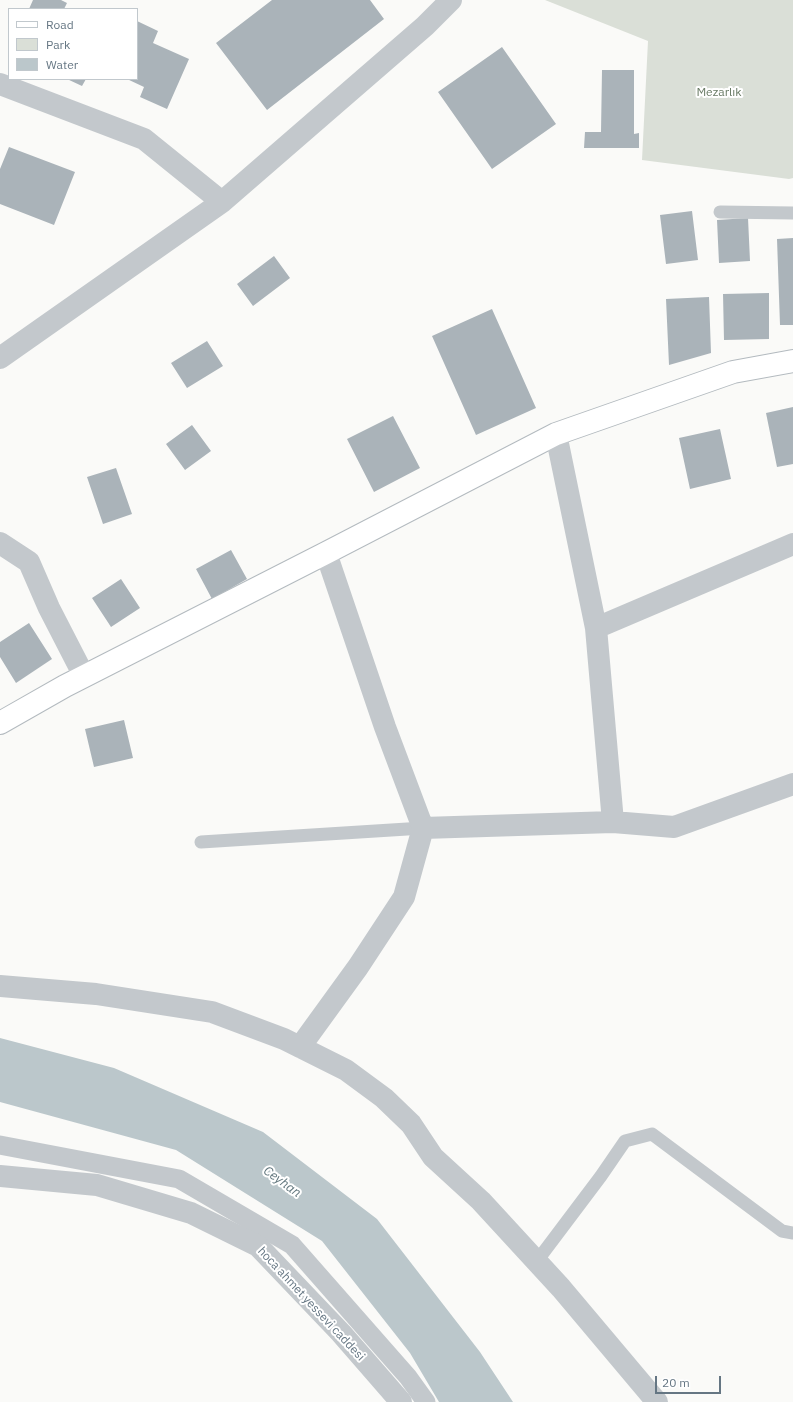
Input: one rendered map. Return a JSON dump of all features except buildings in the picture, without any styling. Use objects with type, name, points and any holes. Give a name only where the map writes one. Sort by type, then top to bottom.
[{"type":"main road","points":[[0,723],[84,676],[556,434],[732,372],[793,361]]},
{"type":"street","points":[[2,354],[222,202],[425,26],[451,0]]},
{"type":"street","points":[[0,84],[144,138],[222,202]]},
{"type":"street","points":[[556,434],[596,628],[614,822]]},
{"type":"street","points":[[0,543],[29,562],[49,608],[84,676]]},
{"type":"street","points":[[596,628],[793,544]]},
{"type":"street","points":[[300,1047],[358,967],[404,897],[423,828],[385,726],[326,553]]},
{"type":"street","points":[[423,828],[614,822],[674,827],[793,784]]},
{"type":"street","points":[[0,986],[96,994],[212,1012],[284,1039],[346,1070],[384,1098],[411,1124],[433,1157],[481,1201],[537,1261],[656,1402]]},
{"type":"street","points":[[0,1145],[179,1180],[292,1245],[408,1377],[426,1402]]},
{"type":"street","name":"hoca ahmet yessevi caddesi","points":[[0,1176],[97,1185],[191,1212],[258,1246],[341,1332],[401,1402]]},
{"type":"lane","points":[[720,212],[793,213]]},
{"type":"lane","points":[[201,842],[423,828]]},
{"type":"lane","points":[[537,1261],[625,1141],[652,1134],[782,1231],[793,1233]]},
{"type":"green space","name":"Mezarlık","points":[[545,0],[793,0],[793,178],[789,179],[642,160],[648,41]]},
{"type":"water","name":"Ceyhan","points":[[0,1038],[114,1068],[263,1132],[377,1219],[480,1352],[513,1402],[439,1402],[410,1353],[322,1241],[176,1150],[0,1102]]}]
